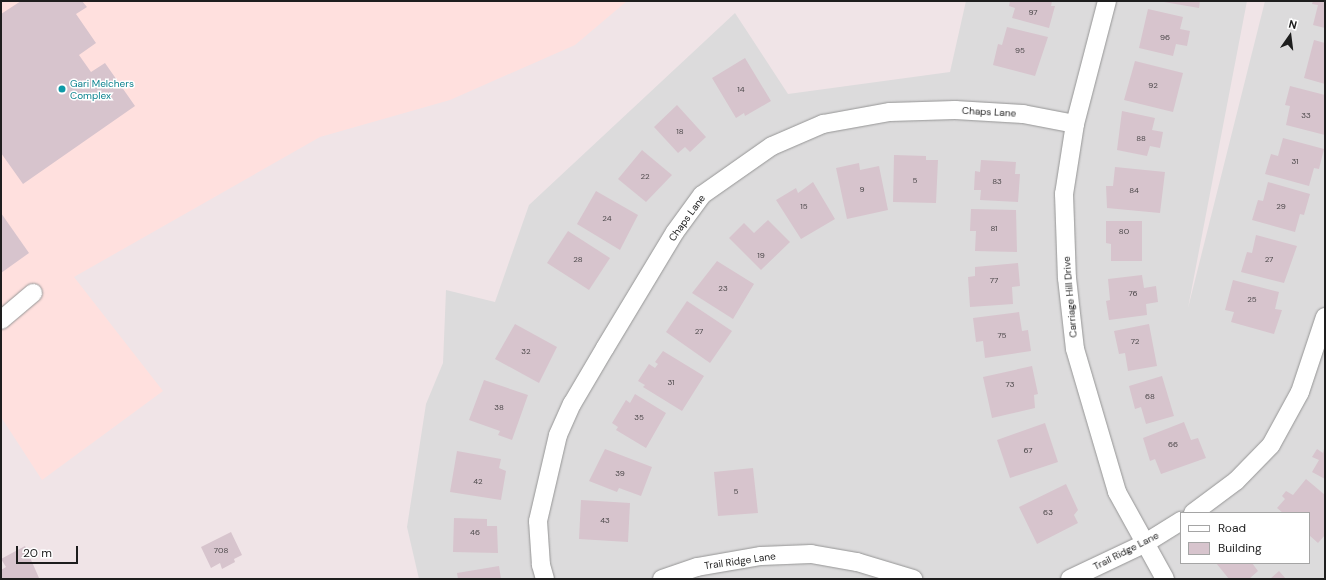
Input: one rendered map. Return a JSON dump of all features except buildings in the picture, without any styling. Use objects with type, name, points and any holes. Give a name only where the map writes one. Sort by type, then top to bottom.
[{"type":"street","name":"Carriage Hill Drive","points":[[1107,1],[1075,124],[1064,194],[1067,278],[1075,349],[1118,492],[1144,544],[1165,579]]},
{"type":"street","name":"Chaps Lane","points":[[545,579],[541,565],[538,521],[558,435],[572,404],[598,360],[675,232],[702,195],[772,146],[831,123],[890,112],[955,110],[1023,114],[1075,124]]},
{"type":"street","points":[[1,320],[33,293]]},
{"type":"street","points":[[1194,512],[1236,481],[1271,445],[1300,392],[1325,317]]},
{"type":"street","name":"Trail Ridge Lane","points":[[1070,579],[1144,544],[1180,522]]},
{"type":"street","name":"Trail Ridge Lane","points":[[662,579],[697,567],[761,556],[811,554],[857,562],[913,579]]},
{"type":"shaded area","points":[[1,1],[627,1],[575,45],[450,100],[320,137],[74,277],[163,391],[42,480],[1,417]]},
{"type":"shaded area","points":[[966,1],[1247,1],[1188,308],[1265,1],[1325,1],[1325,579],[419,579],[407,527],[426,404],[443,363],[446,290],[495,302],[529,205],[735,13],[788,94],[950,72]]},
{"type":"place","name":"Gari Melchers Complex","points":[[62,89]]}]
